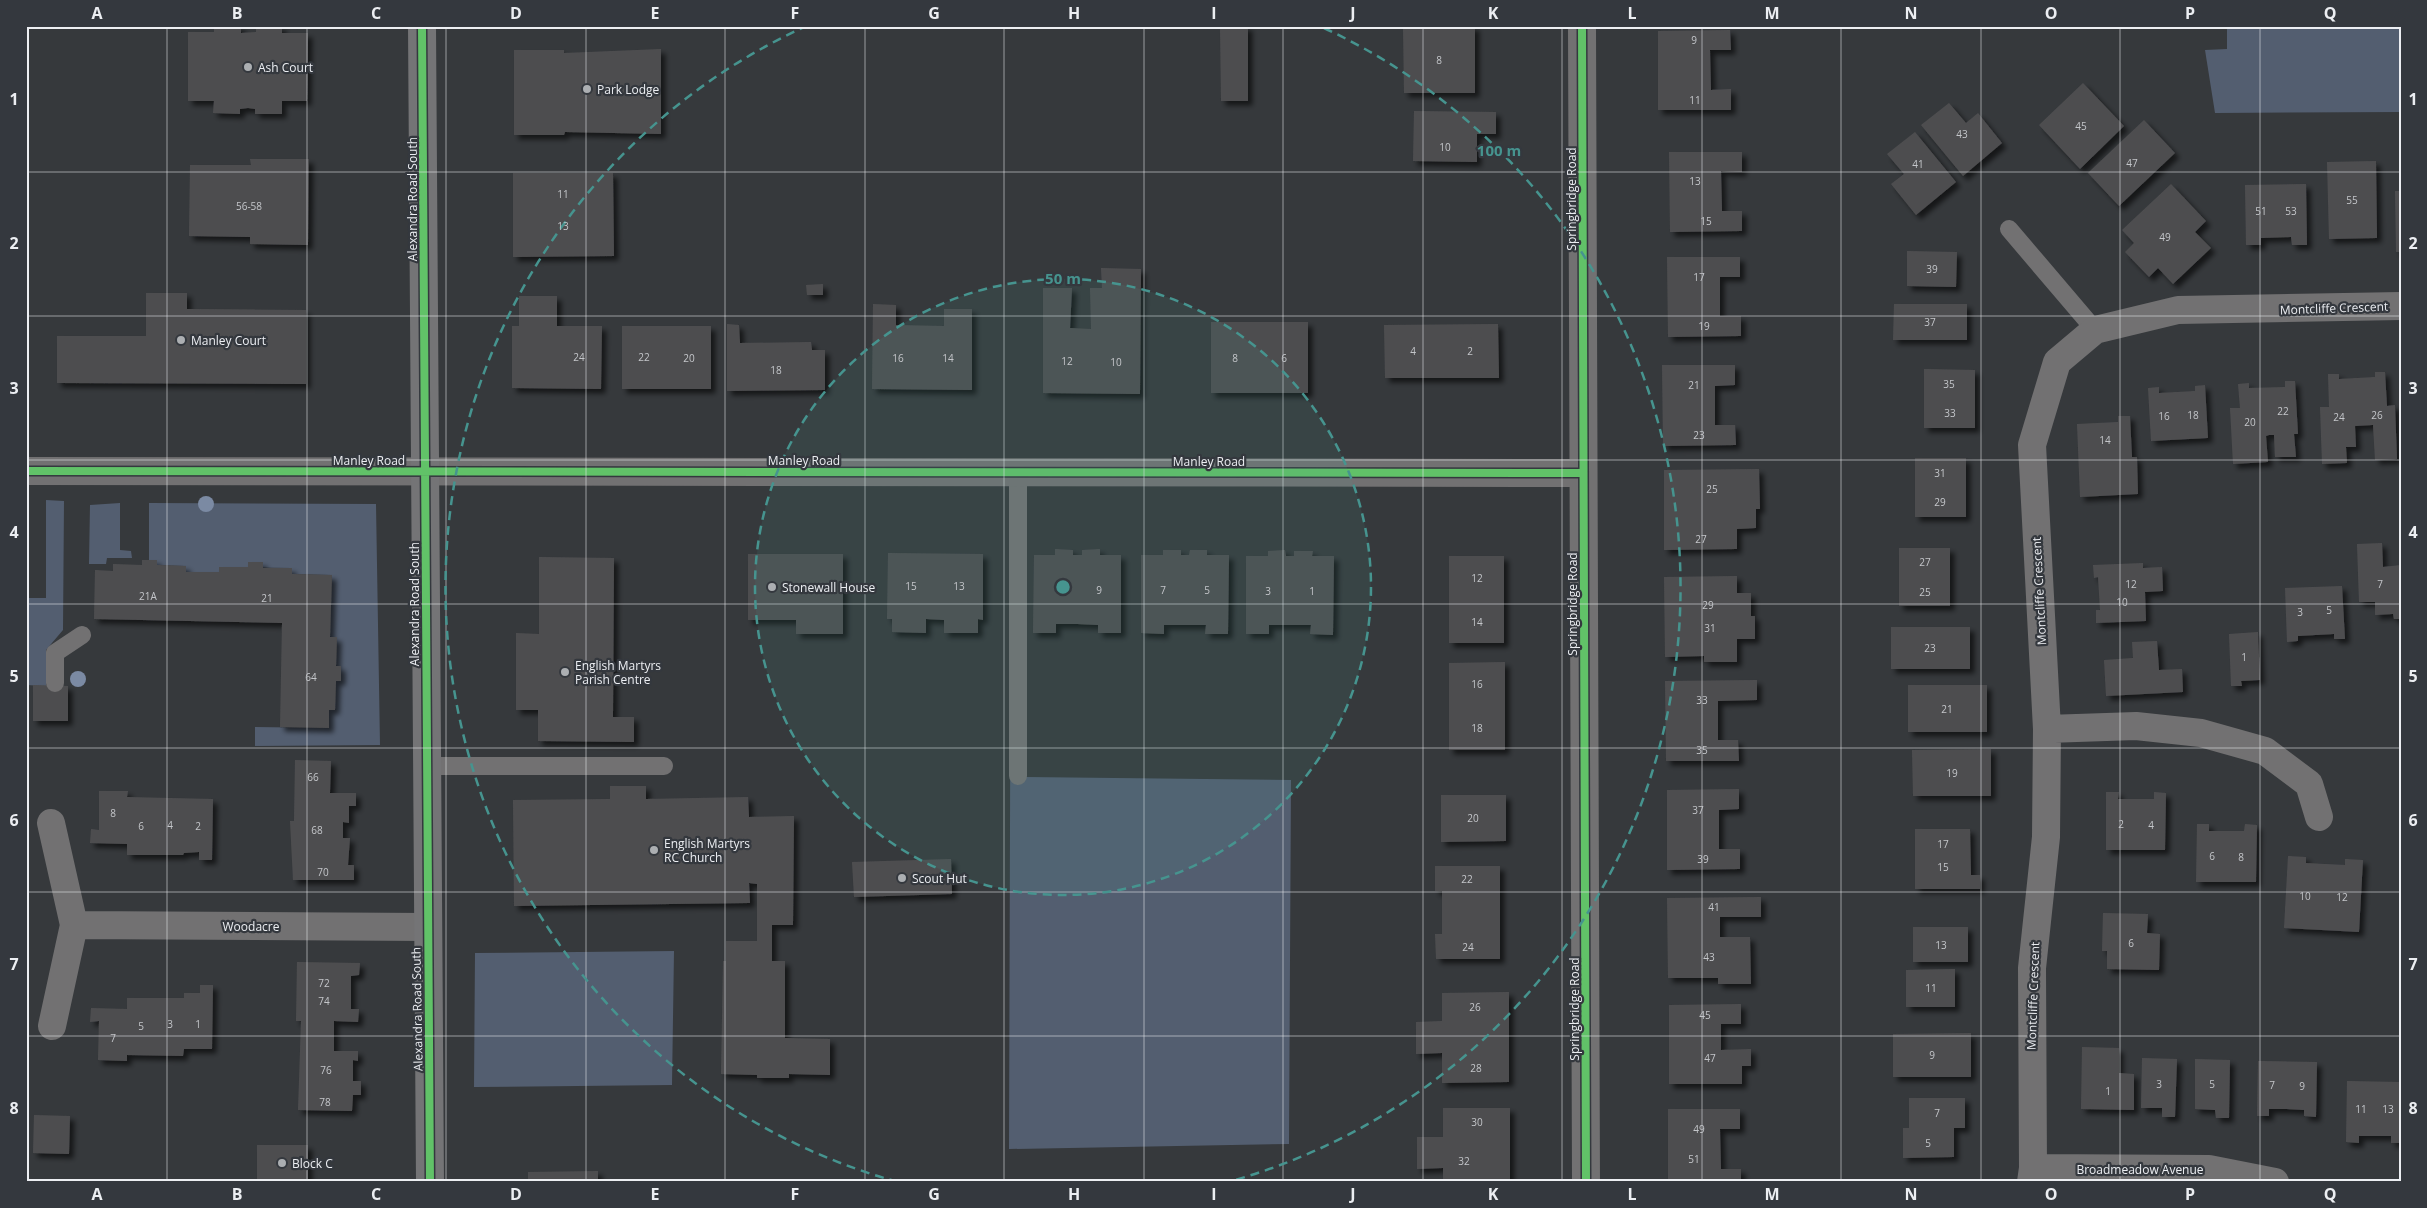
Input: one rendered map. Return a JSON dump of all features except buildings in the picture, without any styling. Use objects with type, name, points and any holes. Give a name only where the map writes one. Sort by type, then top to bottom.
[{"type":"street","name":"Alexandra Road South","points":[[422,26],[430,1182]]},
{"type":"street","name":"Springbridge Road","points":[[1582,26],[1582,473],[1586,1182]]},
{"type":"street","name":"Montcliffe Crescent","points":[[2032,1175],[2032,968],[2046,837],[2047,729],[2032,445],[2057,362],[2095,330],[2178,310],[2401,306]]},
{"type":"street","name":"Manley Road","points":[[26,470],[1582,473]]},
{"type":"street","points":[[2047,729],[2136,726],[2201,733],[2265,751],[2309,784],[2319,817]]},
{"type":"street","points":[[51,823],[74,925],[52,1026]]},
{"type":"street","name":"Woodacre","points":[[74,925],[428,927]]},
{"type":"street","name":"Broadmeadow Avenue","points":[[2032,1175],[2209,1169],[2275,1182]]},
{"type":"lane","points":[[2009,229],[2095,330]]},
{"type":"lane","points":[[1018,472],[1018,776]]},
{"type":"lane","points":[[56,683],[55,653],[82,635]]},
{"type":"lane","points":[[426,766],[664,766]]},
{"type":"shaded area","points":[[2227,26],[2401,26],[2401,112],[2215,113],[2205,50],[2227,49]]},
{"type":"shaded area","points":[[46,500],[64,501],[63,630],[46,650],[46,686],[26,685],[26,598],[46,598]]},
{"type":"shaded area","points":[[1011,502],[1026,777],[1291,780],[1289,1144],[1009,1149]]},
{"type":"shaded area","points":[[120,503],[120,550],[131,551],[132,558],[107,558],[106,564],[89,564],[90,505]]},
{"type":"shaded area","points":[[149,503],[376,504],[380,745],[255,746],[255,727],[329,728],[329,710],[335,709],[336,681],[341,681],[341,667],[336,666],[337,638],[330,637],[332,575],[292,574],[292,568],[219,567],[219,572],[186,572],[186,566],[157,565],[157,561],[149,560]]},
{"type":"shaded area","points":[[674,951],[672,1085],[474,1087],[475,953]]},
{"type":"cycle path","points":[[422,26],[430,1182]]},
{"type":"cycle path","points":[[1582,26],[1586,1182]]},
{"type":"cycle path","points":[[26,471],[1583,473]]},
{"type":"place","name":"Ash Court","points":[[248,67]]},
{"type":"place","name":"Park Lodge","points":[[587,89]]},
{"type":"place","name":"Manley Court","points":[[181,340]]},
{"type":"place","name":"Stonewall House","points":[[772,587]]},
{"type":"place","name":"English Martyrs Parish Centre","points":[[565,672]]},
{"type":"place","name":"English Martyrs RC Church","points":[[654,850]]},
{"type":"place","name":"Scout Hut","points":[[902,878]]},
{"type":"place","name":"Block C","points":[[282,1163]]}]
